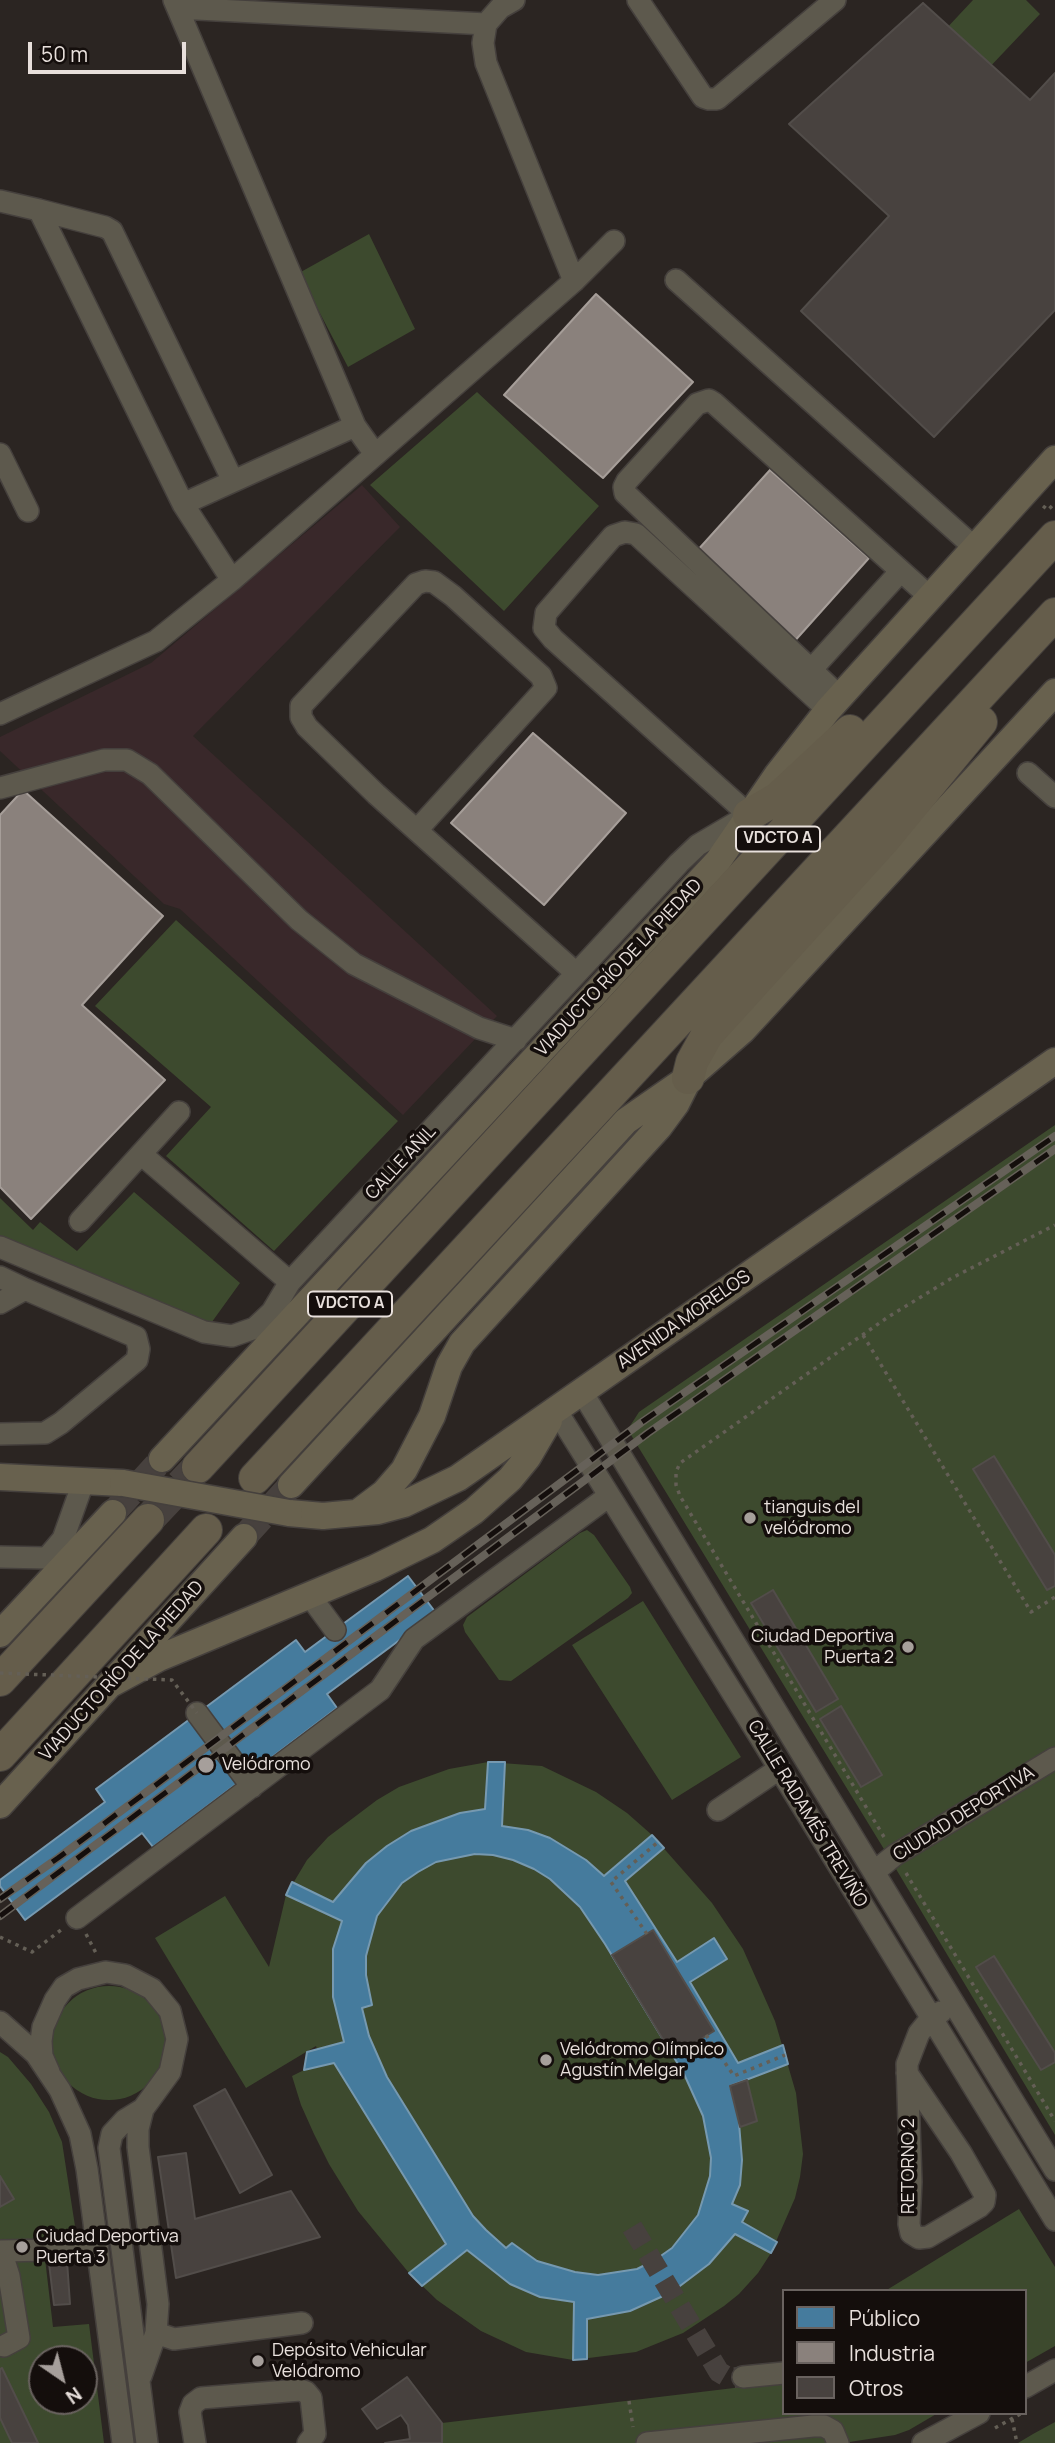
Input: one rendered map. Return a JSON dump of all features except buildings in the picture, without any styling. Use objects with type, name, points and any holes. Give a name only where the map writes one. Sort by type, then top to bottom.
[{"type":"highway","name":"VIADUCTO RÍO DE LA PIEDAD","points":[[198,1467],[980,618],[1052,524]]},
{"type":"highway","points":[[688,1078],[692,1062],[707,1035],[883,841],[947,766],[980,724],[1055,614]]},
{"type":"highway","name":"VDCTO A","points":[[255,1478],[1055,614]]},
{"type":"highway","points":[[749,816],[778,799],[935,650],[980,618]]},
{"type":"highway","points":[[0,1680],[148,1520]]},
{"type":"highway","name":"VIADUCTO RÍO DE LA PIEDAD","points":[[0,1755],[206,1530]]},
{"type":"main road","name":"VIADUCTO RÍO DE LA PIEDAD","points":[[163,1459],[718,861],[834,703],[1055,459]]},
{"type":"main road","points":[[291,1485],[626,1121],[714,1058],[758,1014],[1055,692]]},
{"type":"main road","name":"AVENIDA MORELOS","points":[[84,1480],[123,1483],[289,1513],[323,1516],[353,1515],[404,1504],[482,1463],[1055,1061]]},
{"type":"main road","points":[[353,1515],[384,1493],[404,1470],[432,1416],[449,1366],[462,1343],[659,1127],[676,1104],[688,1078]]},
{"type":"main road","points":[[109,1685],[159,1658],[404,1556],[432,1540],[474,1511],[510,1479],[528,1457],[556,1410]]},
{"type":"main road","points":[[0,1477],[84,1480]]},
{"type":"main road","points":[[0,1634],[113,1513]]},
{"type":"main road","name":"VIADUCTO RÍO DE LA PIEDAD","points":[[0,1805],[244,1537]]},
{"type":"street","points":[[514,0],[500,8],[486,24],[483,43],[486,63],[574,281]]},
{"type":"street","points":[[638,0],[703,97],[718,99],[835,0]]},
{"type":"street","points":[[375,454],[355,426],[176,4],[486,24]]},
{"type":"street","points":[[0,201],[112,230],[233,481]]},
{"type":"street","points":[[38,210],[183,504],[232,580]]},
{"type":"street","points":[[0,715],[156,641],[232,580],[574,281],[614,241]]},
{"type":"street","points":[[676,280],[975,548]]},
{"type":"street","points":[[834,703],[811,670],[625,493],[627,481],[702,401],[714,403],[930,597]]},
{"type":"street","points":[[183,504],[355,426]]},
{"type":"street","points":[[0,454],[28,510]]},
{"type":"street","points":[[749,816],[552,639],[544,628],[546,613],[612,536],[625,532],[636,534],[834,703]]},
{"type":"street","points":[[811,670],[900,572]]},
{"type":"street","points":[[417,830],[546,688],[541,676],[453,596],[434,582],[425,581],[416,583],[301,706],[301,717],[307,727],[376,794],[576,973]]},
{"type":"street","points":[[0,788],[104,760],[127,760],[150,774],[299,920],[354,964],[479,1028],[516,1040]]},
{"type":"street","points":[[1028,772],[1055,797]]},
{"type":"street","name":"CALLE AÑIL","points":[[0,1247],[204,1332],[232,1336],[255,1328],[272,1312],[290,1282],[698,845],[749,816]]},
{"type":"street","points":[[80,1221],[179,1112]]},
{"type":"street","points":[[141,1154],[290,1282]]},
{"type":"street","points":[[0,1277],[136,1337],[139,1349],[137,1360],[61,1423],[44,1433],[0,1434]]},
{"type":"street","points":[[0,1303],[25,1289]]},
{"type":"street","name":"CALLE RADAMÉS TREVIÑO","points":[[582,1392],[1055,2170]]},
{"type":"street","name":"CALLE RADAMÉS TREVIÑO","points":[[556,1410],[760,1737],[1055,2220]]},
{"type":"street","points":[[0,1557],[47,1558],[64,1539],[84,1480]]},
{"type":"street","points":[[77,1918],[380,1690],[414,1640],[610,1496]]},
{"type":"street","points":[[310,1596],[335,1630]]},
{"type":"street","points":[[197,1713],[252,1787]]},
{"type":"street","points":[[760,1737],[782,1722]]},
{"type":"street","name":"CIUDAD DEPORTIVA","points":[[873,1872],[895,1855],[1055,1758]]},
{"type":"street","points":[[718,1810],[779,1769]]},
{"type":"street","points":[[48,2072],[42,2056],[43,2026],[64,1987],[78,1979],[106,1972],[125,1975],[152,1989],[170,2011],[177,2039],[170,2072],[143,2109],[138,2129],[158,2304],[156,2333],[139,2381]]},
{"type":"street","points":[[932,2017],[954,2004]]},
{"type":"street","name":"RETORNO 2","points":[[907,2073],[961,2153],[985,2195],[984,2202],[979,2207],[928,2237],[919,2238],[911,2233],[909,2224],[911,2182],[907,2073],[907,2064],[916,2037],[932,2017]]},
{"type":"street","points":[[0,2022],[36,2054],[68,2106],[80,2134],[87,2169],[123,2443]]},
{"type":"street","points":[[143,2109],[125,2120],[112,2134],[109,2148],[147,2443]]},
{"type":"street","points":[[4,2346],[19,2338],[9,2276],[1,2251],[97,2249]]},
{"type":"street","points":[[156,2333],[174,2339],[302,2323]]},
{"type":"street","points":[[1027,2386],[1055,2370]]},
{"type":"street","points":[[743,2377],[782,2374]]},
{"type":"street","points":[[195,2443],[190,2412],[193,2404],[201,2398],[300,2390],[311,2398],[315,2434],[308,2443]]},
{"type":"street","points":[[923,2443],[975,2415]]},
{"type":"street","points":[[641,2438],[813,2426],[832,2429]]},
{"type":"path","points":[[1052,524],[1055,503]]},
{"type":"path","points":[[1055,1225],[953,1278],[862,1334],[680,1463],[676,1472],[676,1485],[680,1496],[1055,2121]]},
{"type":"path","points":[[862,1334],[1031,1612],[1055,1597]]},
{"type":"path","points":[[0,1672],[172,1680],[197,1713]]},
{"type":"path","points":[[647,1934],[611,1882],[658,1842]]},
{"type":"path","points":[[0,1937],[32,1952],[77,1918],[106,1972]]},
{"type":"path","points":[[706,2035],[734,2076],[785,2055]]},
{"type":"path","points":[[629,2401],[641,2438]]},
{"type":"path","points":[[1012,2419],[1017,2443]]},
{"type":"shaded area","points":[[362,485],[400,527],[193,736],[497,1016],[403,1115],[180,909],[164,904],[0,751],[0,737],[151,663]]},
{"type":"green space","points":[[973,0],[1026,0],[1040,14],[986,71],[944,31]]},
{"type":"green space","points":[[369,234],[415,329],[348,367],[299,273]]},
{"type":"green space","points":[[477,392],[599,506],[504,611],[370,485]]},
{"type":"green space","points":[[176,920],[398,1121],[274,1251],[166,1156],[211,1107],[95,1006]]},
{"type":"green space","name":"Ciudad Deportiva Puerta 2","points":[[1055,1125],[1055,2135],[631,1435],[630,1426],[639,1412]]},
{"type":"green space","points":[[134,1192],[240,1283],[209,1326],[0,1236],[0,1198],[33,1230],[40,1222],[77,1251]]},
{"type":"green space","points":[[587,1530],[594,1535],[632,1593],[511,1681],[499,1680],[465,1632],[463,1625],[467,1617]]},
{"type":"green space","points":[[643,1601],[741,1757],[672,1800],[572,1645]]},
{"type":"green space","name":"Velódromo Olímpico Agustín Melgar","points":[[488,1762],[542,1766],[596,1792],[627,1813],[652,1835],[712,1903],[743,1949],[775,2021],[796,2093],[803,2154],[800,2177],[795,2198],[771,2253],[758,2273],[724,2306],[683,2333],[636,2352],[573,2360],[526,2352],[481,2331],[437,2300],[409,2273],[358,2211],[314,2134],[292,2076],[304,2070],[317,2049],[316,2046],[246,2088],[155,1938],[225,1896],[269,1967],[286,1895],[307,1860],[328,1837],[399,1787],[449,1769]]},
{"type":"green space","points":[[109,1986],[131,1990],[150,2002],[162,2021],[166,2043],[162,2065],[150,2084],[131,2096],[109,2100],[87,2096],[68,2084],[56,2065],[52,2043],[56,2021],[68,2002],[87,1990]]},
{"type":"green space","name":"Ciudad Deportiva Puerta 3","points":[[0,2052],[8,2057],[31,2084],[49,2112],[62,2142],[77,2239],[44,2250],[53,2327],[89,2324],[92,2345],[28,2345],[28,2415],[98,2415],[98,2395],[104,2443],[0,2443]]},
{"type":"green space","points":[[1019,2209],[1055,2267],[1055,2346],[1027,2362],[1027,2289],[888,2289]]},
{"type":"green space","points":[[782,2382],[782,2415],[935,2415],[895,2435],[843,2443],[442,2443],[442,2423]]},
{"type":"green space","points":[[1055,2422],[1055,2443],[1018,2443],[1033,2434]]},
{"type":"tunnel","points":[[113,1513],[162,1459]]},
{"type":"tunnel","points":[[148,1520],[198,1467]]},
{"type":"tunnel","points":[[244,1537],[291,1485]]},
{"type":"tunnel","points":[[632,2227],[719,2372],[729,2378],[743,2377]]},
{"type":"railway","points":[[0,1899],[642,1422],[1055,1136]]},
{"type":"railway","points":[[0,1916],[648,1433],[1055,1149]]},
{"type":"place","name":"tianguis del velódromo","points":[[750,1518]]},
{"type":"place","name":"Ciudad Deportiva Puerta 2","points":[[908,1647]]},
{"type":"place","name":"Velódromo","points":[[206,1765]]},
{"type":"place","name":"Velódromo Olímpico Agustín Melgar","points":[[546,2060]]},
{"type":"place","name":"Ciudad Deportiva Puerta 3","points":[[22,2247]]},
{"type":"place","name":"Depósito Vehicular Velódromo","points":[[258,2361]]}]
